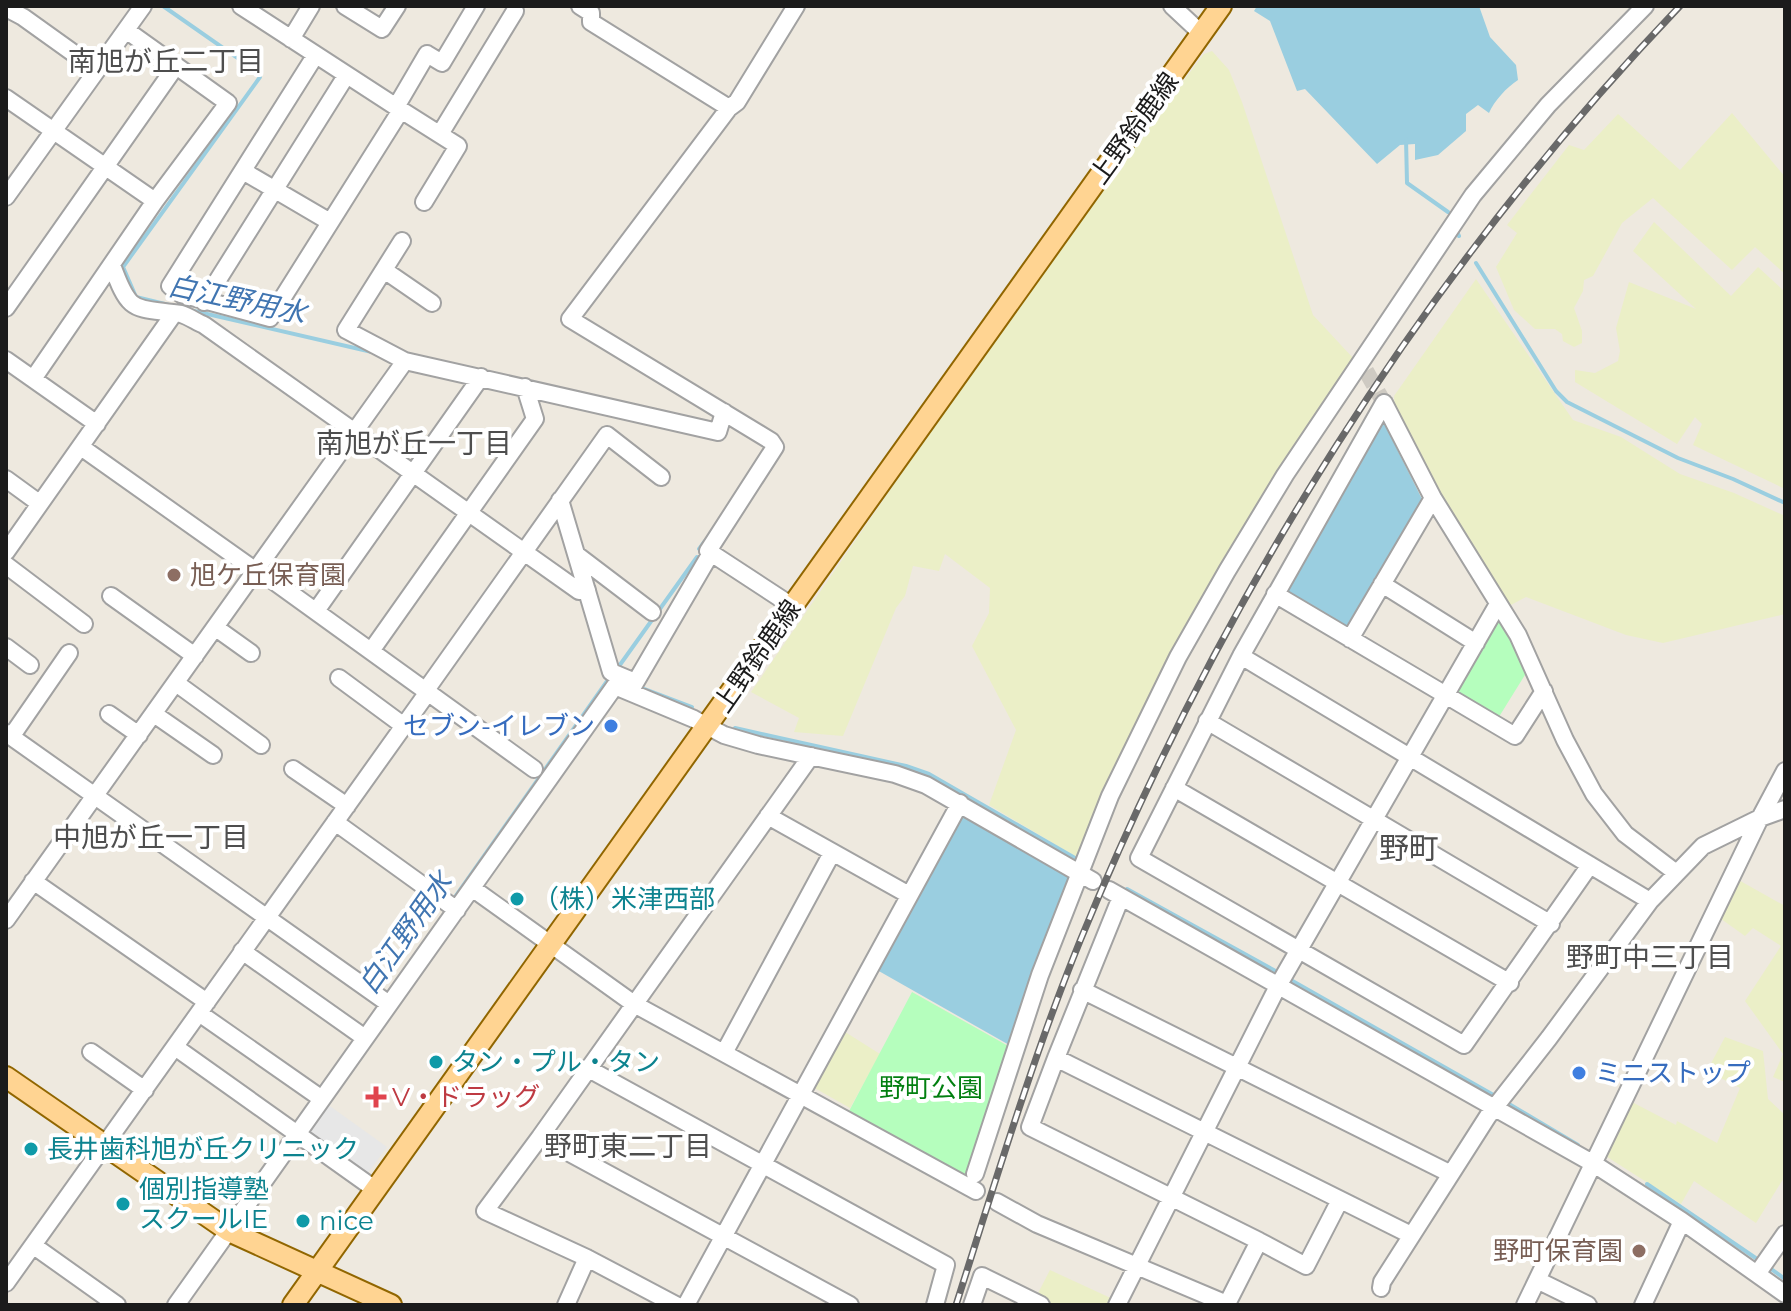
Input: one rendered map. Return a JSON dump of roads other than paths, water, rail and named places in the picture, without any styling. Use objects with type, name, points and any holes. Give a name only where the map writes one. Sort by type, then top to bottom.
[{"type":"main road","name":"上野鈴鹿線","points":[[293,1305],[1221,6]]},
{"type":"main road","points":[[6,1077],[229,1231],[391,1305]]},
{"type":"street","points":[[6,197],[143,6]]},
{"type":"street","points":[[241,6],[458,146],[424,202]]},
{"type":"street","points":[[291,39],[311,6]]},
{"type":"street","points":[[345,6],[382,29],[397,6]]},
{"type":"street","points":[[315,56],[170,286],[181,294],[270,318],[398,108],[427,54],[442,63],[476,6]]},
{"type":"street","points":[[792,606],[708,551],[775,447],[771,441],[570,319],[729,108],[737,102],[796,6]]},
{"type":"street","points":[[1172,6],[1202,34]]},
{"type":"street","points":[[472,888],[634,1004],[800,1095],[975,1182],[1040,975],[1086,877],[1110,796],[1178,657],[1285,475],[1473,195],[1548,105],[1645,6]]},
{"type":"street","points":[[6,8],[97,70]]},
{"type":"street","points":[[440,134],[515,11]]},
{"type":"street","points":[[587,14],[729,108]]},
{"type":"street","points":[[33,379],[155,201],[228,103],[126,30]]},
{"type":"street","points":[[6,308],[176,66]]},
{"type":"street","points":[[204,302],[346,76]]},
{"type":"street","points":[[6,98],[155,201]]},
{"type":"street","points":[[243,171],[330,222]]},
{"type":"street","points":[[402,241],[346,330],[373,345],[400,359],[718,432],[724,412]]},
{"type":"street","points":[[112,265],[126,299],[145,311],[177,315],[204,325],[579,591],[587,590]]},
{"type":"street","points":[[384,270],[432,303]]},
{"type":"street","points":[[6,552],[177,315],[181,294]]},
{"type":"street","points":[[6,920],[356,431],[400,359]]},
{"type":"street","points":[[6,360],[97,424]]},
{"type":"street","points":[[316,611],[481,377]]},
{"type":"street","points":[[371,651],[535,419],[525,387]]},
{"type":"street","points":[[1590,865],[1464,1045],[1139,858],[1241,656],[1384,403],[1433,498],[1518,635],[1565,740],[1608,814],[1625,834],[1675,872]]},
{"type":"street","points":[[6,1283],[404,726],[607,435],[661,477]]},
{"type":"street","points":[[81,447],[316,611],[544,776]]},
{"type":"street","points":[[6,479],[39,503]]},
{"type":"street","points":[[1350,639],[1433,498]]},
{"type":"street","points":[[560,500],[611,672],[632,687],[724,735],[895,774],[926,785],[1086,877]]},
{"type":"street","points":[[632,687],[711,553]]},
{"type":"street","points":[[577,554],[652,612]]},
{"type":"street","points":[[6,565],[84,624]]},
{"type":"street","points":[[1382,584],[1476,643]]},
{"type":"street","points":[[1275,594],[1515,736],[1544,691]]},
{"type":"street","points":[[111,596],[195,656]]},
{"type":"street","points":[[1117,1305],[1282,979],[1498,604]]},
{"type":"street","points":[[216,628],[251,653]]},
{"type":"street","points":[[6,647],[30,665]]},
{"type":"street","points":[[69,653],[8,735],[385,1001]]},
{"type":"street","points":[[1241,656],[1650,901]]},
{"type":"street","points":[[339,678],[404,726]]},
{"type":"street","points":[[176,683],[261,745]]},
{"type":"street","points":[[176,1305],[385,1001],[452,907],[472,888],[544,776],[615,686],[632,687]]},
{"type":"street","points":[[109,714],[139,735]]},
{"type":"street","points":[[154,714],[213,755]]},
{"type":"street","points":[[1207,721],[1551,924]]},
{"type":"street","points":[[676,1305],[587,1258],[485,1211],[811,756]]},
{"type":"street","points":[[293,769],[347,806]]},
{"type":"street","points":[[1525,1305],[1785,771]]},
{"type":"street","points":[[1174,788],[1510,983]]},
{"type":"street","points":[[686,1305],[960,803]]},
{"type":"street","points":[[1381,1288],[1411,1235],[1500,1102],[1650,901],[1703,846],[1785,809]]},
{"type":"street","points":[[768,816],[909,895]]},
{"type":"street","points":[[335,822],[452,907]]},
{"type":"street","points":[[724,1053],[832,853]]},
{"type":"street","points":[[33,881],[318,1096]]},
{"type":"street","points":[[1340,1200],[1306,1266],[1030,1127],[1115,894],[1282,979],[1500,1102],[1682,1221],[1761,1267],[1785,1294]]},
{"type":"street","points":[[242,951],[361,1035]]},
{"type":"street","points":[[1082,990],[1451,1174]]},
{"type":"street","points":[[175,1047],[376,1190]]},
{"type":"street","points":[[91,1052],[145,1090]]},
{"type":"street","points":[[1056,1058],[1411,1235]]},
{"type":"street","points":[[587,1068],[946,1265],[935,1305]]},
{"type":"street","points":[[540,1137],[850,1305]]},
{"type":"street","points":[[997,1202],[1037,1224],[1229,1304],[1259,1241]]},
{"type":"street","points":[[1643,1305],[1682,1221]]},
{"type":"street","points":[[1761,1267],[1785,1234]]},
{"type":"street","points":[[34,1246],[117,1305]]},
{"type":"street","points":[[566,1305],[587,1258]]},
{"type":"street","points":[[972,1305],[982,1276],[1041,1305]]},
{"type":"street","points":[[1537,1280],[1588,1305]]},
{"type":"water","points":[[1257,6],[1479,6],[1490,37],[1516,65],[1518,80],[1501,95],[1489,113],[1478,105],[1466,114],[1466,131],[1438,155],[1415,160],[1415,144],[1400,145],[1377,164],[1305,89],[1297,91],[1270,21],[1254,11]]},
{"type":"water","points":[[1382,419],[1422,499],[1347,627],[1286,592]]},
{"type":"water","points":[[964,816],[1072,879],[1011,1046],[877,970],[959,817]]},
{"type":"waterway","name":"白江野用水","points":[[163,6],[259,73],[260,77],[123,267],[136,297],[169,305]]},
{"type":"waterway","points":[[1406,139],[1407,183],[1448,212]]},
{"type":"waterway","points":[[1476,263],[1556,391],[1567,402],[1678,458],[1785,503]]},
{"type":"waterway","name":"白江野用水","points":[[190,310],[372,352]]},
{"type":"waterway","name":"白江野用水","points":[[699,549],[705,541]]},
{"type":"waterway","name":"白江野用水","points":[[617,669],[697,557]]},
{"type":"waterway","name":"白江野用水","points":[[453,900],[610,677]]},
{"type":"waterway","points":[[642,688],[692,707]]},
{"type":"waterway","points":[[735,728],[906,766],[929,774],[1075,858]]},
{"type":"waterway","points":[[1127,889],[1281,974]]},
{"type":"waterway","points":[[1289,979],[1497,1097]]},
{"type":"waterway","points":[[1504,1101],[1578,1145]]},
{"type":"waterway","points":[[1647,1184],[1760,1261]]},
{"type":"waterway","points":[[1767,1266],[1785,1279]]},
{"type":"tunnel","points":[[1366,371],[1384,403]]},
{"type":"railway","points":[[956,1305],[1030,1076],[1080,941],[1136,813],[1197,687],[1264,565],[1336,445],[1414,330],[1497,217],[1586,110],[1680,6]]},
{"type":"place","name":"旭ケ丘保育園","points":[[174,575]]},
{"type":"place","name":"セブン-イレブン","points":[[611,726]]},
{"type":"place","name":"（株）米津西部","points":[[517,899]]},
{"type":"place","name":"タン・プル・タン","points":[[436,1062]]},
{"type":"place","name":"ミニストップ","points":[[1579,1073]]},
{"type":"place","name":"V・ドラッグ","points":[[376,1097]]},
{"type":"place","name":"長井歯科旭が丘クリニック","points":[[31,1149]]},
{"type":"place","name":"個別指導塾 スクールIE","points":[[123,1204]]},
{"type":"place","name":"nice","points":[[303,1221]]},
{"type":"place","name":"野町保育園","points":[[1639,1251]]},
{"type":"district","name":"南旭が丘二丁目","points":[[166,61]]},
{"type":"district","name":"南旭が丘一丁目","points":[[414,443]]},
{"type":"district","name":"中旭が丘一丁目","points":[[151,837]]},
{"type":"district","name":"野町","points":[[1409,849]]},
{"type":"district","name":"野町中三丁目","points":[[1650,957]]},
{"type":"district","name":"野町東二丁目","points":[[628,1146]]},
{"type":"park label","name":"野町公園","points":[[931,1088]]}]
